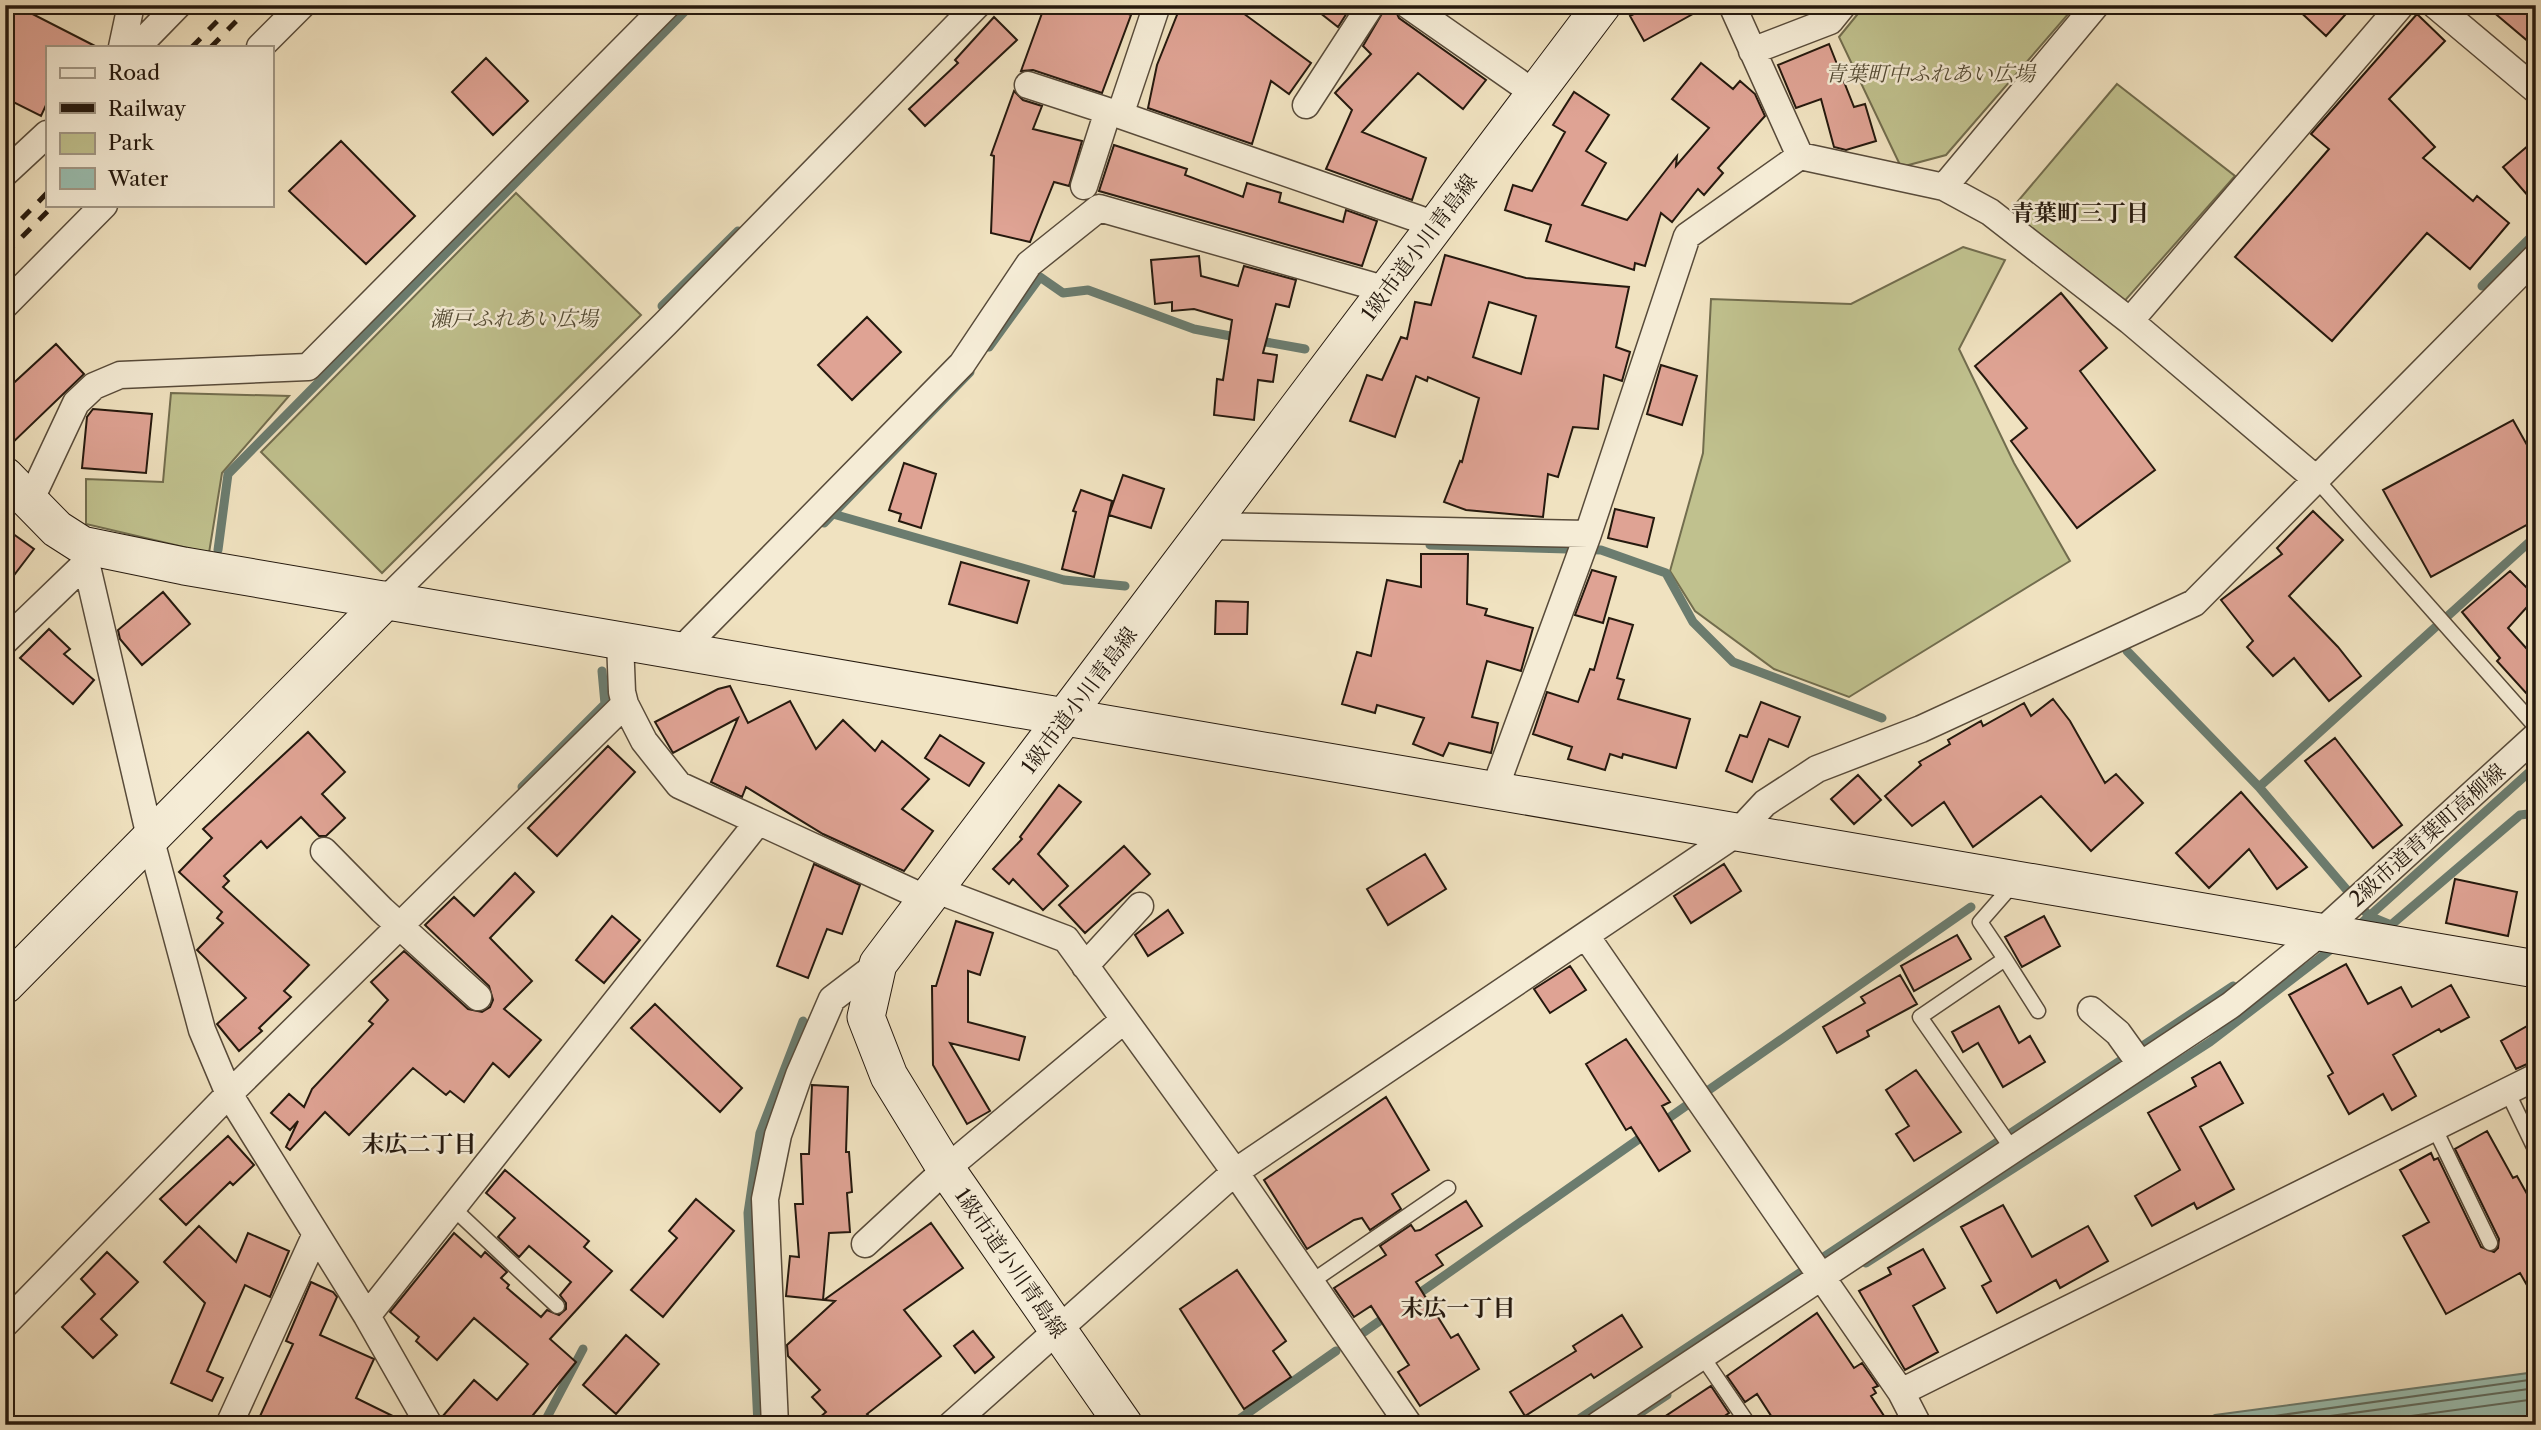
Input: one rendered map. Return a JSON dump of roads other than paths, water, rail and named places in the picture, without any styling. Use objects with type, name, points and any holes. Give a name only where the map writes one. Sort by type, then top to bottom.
[{"type":"street","points":[[122,46],[131,5]]},
{"type":"street","points":[[138,46],[178,5]]},
{"type":"street","points":[[261,46],[302,5]]},
{"type":"street","points":[[423,1421],[367,1316],[229,1094],[202,1030],[150,837],[84,554],[17,488],[76,403],[94,386],[120,375],[308,367],[667,5]]},
{"type":"street","points":[[5,985],[386,600],[665,324],[977,5]]},
{"type":"street","points":[[1306,105],[1371,5]]},
{"type":"street","points":[[1408,5],[1534,93]]},
{"type":"street","name":"1級市道小川青島線","points":[[1124,1425],[946,1169],[889,1076],[866,1017],[878,964],[1602,5]]},
{"type":"street","points":[[1732,5],[1800,156]]},
{"type":"street","points":[[1752,51],[1830,21],[1843,5]]},
{"type":"street","points":[[1944,187],[2096,5]]},
{"type":"street","points":[[2130,321],[2401,5]]},
{"type":"street","points":[[2435,5],[2536,90]]},
{"type":"street","points":[[1084,186],[1114,113],[1151,7]]},
{"type":"street","points":[[1028,85],[1436,225]]},
{"type":"street","points":[[5,173],[46,135]]},
{"type":"street","points":[[1494,791],[1588,534],[1687,236],[1800,156],[1944,187],[1990,212],[2130,321],[2316,479]]},
{"type":"street","points":[[5,305],[103,206]]},
{"type":"street","points":[[680,651],[962,364],[1029,264],[1099,208],[1387,290]]},
{"type":"street","points":[[951,1425],[1235,1172],[1737,833],[1765,803],[1817,769],[1921,729],[2194,603],[2536,257]]},
{"type":"street","points":[[1210,526],[1588,534]]},
{"type":"street","points":[[84,554],[184,566],[386,600],[2319,934],[2536,969]]},
{"type":"street","points":[[5,641],[84,554]]},
{"type":"street","points":[[620,641],[625,704],[644,741],[679,785],[758,822],[930,894],[1066,939],[1235,1172],[1409,1425]]},
{"type":"street","points":[[5,1324],[394,920],[625,704]]},
{"type":"street","name":"2級市道青葉町高柳線","points":[[1598,1425],[1702,1356],[1823,1283],[2013,1150],[2231,1005],[2319,934],[2536,736]]},
{"type":"street","points":[[367,1316],[758,822]]},
{"type":"street","points":[[324,851],[478,997]]},
{"type":"street","points":[[1085,966],[1140,906]]},
{"type":"street","points":[[1586,936],[1798,1247],[1901,1392],[1918,1425]]},
{"type":"street","points":[[775,1425],[765,1199],[778,1135],[799,1075],[832,999],[878,964]]},
{"type":"street","points":[[2091,1010],[2118,1033],[2141,1065]]},
{"type":"street","points":[[865,1244],[946,1169],[1124,1020]]},
{"type":"street","points":[[1901,1392],[2536,1077]]},
{"type":"street","points":[[229,1425],[316,1234]]},
{"type":"lane","points":[[2316,479],[2536,727]]},
{"type":"lane","points":[[2016,881],[1980,922],[2038,1011]]},
{"type":"lane","points":[[2005,959],[1920,1017],[2013,1150]]},
{"type":"lane","points":[[2507,1091],[2536,1152]]},
{"type":"lane","points":[[2434,1127],[2490,1243]]},
{"type":"lane","points":[[1311,1282],[1448,1188]]},
{"type":"lane","points":[[453,1208],[557,1306]]},
{"type":"lane","points":[[1702,1356],[1749,1425]]},
{"type":"water","points":[[2536,1372],[2536,1425],[2193,1425],[2215,1415]]},
{"type":"waterway","points":[[218,550],[228,474],[691,5]]},
{"type":"waterway","points":[[662,306],[738,231]]},
{"type":"waterway","points":[[2482,286],[2536,232]]},
{"type":"waterway","points":[[989,347],[1040,277],[1063,293],[1088,290],[1194,329],[1241,338]]},
{"type":"waterway","points":[[1255,340],[1305,349]]},
{"type":"waterway","points":[[824,523],[970,372]]},
{"type":"waterway","points":[[833,514],[1064,580],[1125,586]]},
{"type":"waterway","points":[[2259,787],[2536,536]]},
{"type":"waterway","points":[[1430,545],[1601,550],[1666,573],[1693,622],[1733,662],[1882,718]]},
{"type":"waterway","points":[[2127,651],[2259,787],[2369,916],[2391,925],[2520,815],[2536,813]]},
{"type":"waterway","points":[[522,787],[605,704],[602,671]]},
{"type":"waterway","points":[[2356,928],[2536,766]]},
{"type":"waterway","points":[[1660,1124],[1971,907]]},
{"type":"waterway","points":[[1866,1263],[2210,1042],[2338,944]]},
{"type":"waterway","points":[[1570,1425],[2233,986]]},
{"type":"waterway","points":[[758,1425],[748,1213],[760,1133],[803,1021]]},
{"type":"waterway","points":[[1414,1297],[1646,1134]]},
{"type":"waterway","points":[[1364,1332],[1388,1315]]},
{"type":"waterway","points":[[543,1425],[583,1349]]},
{"type":"waterway","points":[[1231,1425],[1336,1351]]},
{"type":"waterway","points":[[1622,1425],[1667,1395]]},
{"type":"railway","points":[[193,46],[233,5]]},
{"type":"railway","points":[[212,46],[252,5]]},
{"type":"railway","points":[[5,236],[46,194]]},
{"type":"railway","points":[[5,254],[53,206]]},
{"type":"district","name":"青葉町三丁目","points":[[2080,213]]},
{"type":"district","name":"末広二丁目","points":[[419,1144]]},
{"type":"district","name":"末広一丁目","points":[[1458,1308]]},
{"type":"park label","name":"青葉町中ふれあい広場","points":[[1930,73]]},
{"type":"park label","name":"瀬戸ふれあい広場","points":[[514,318]]}]
